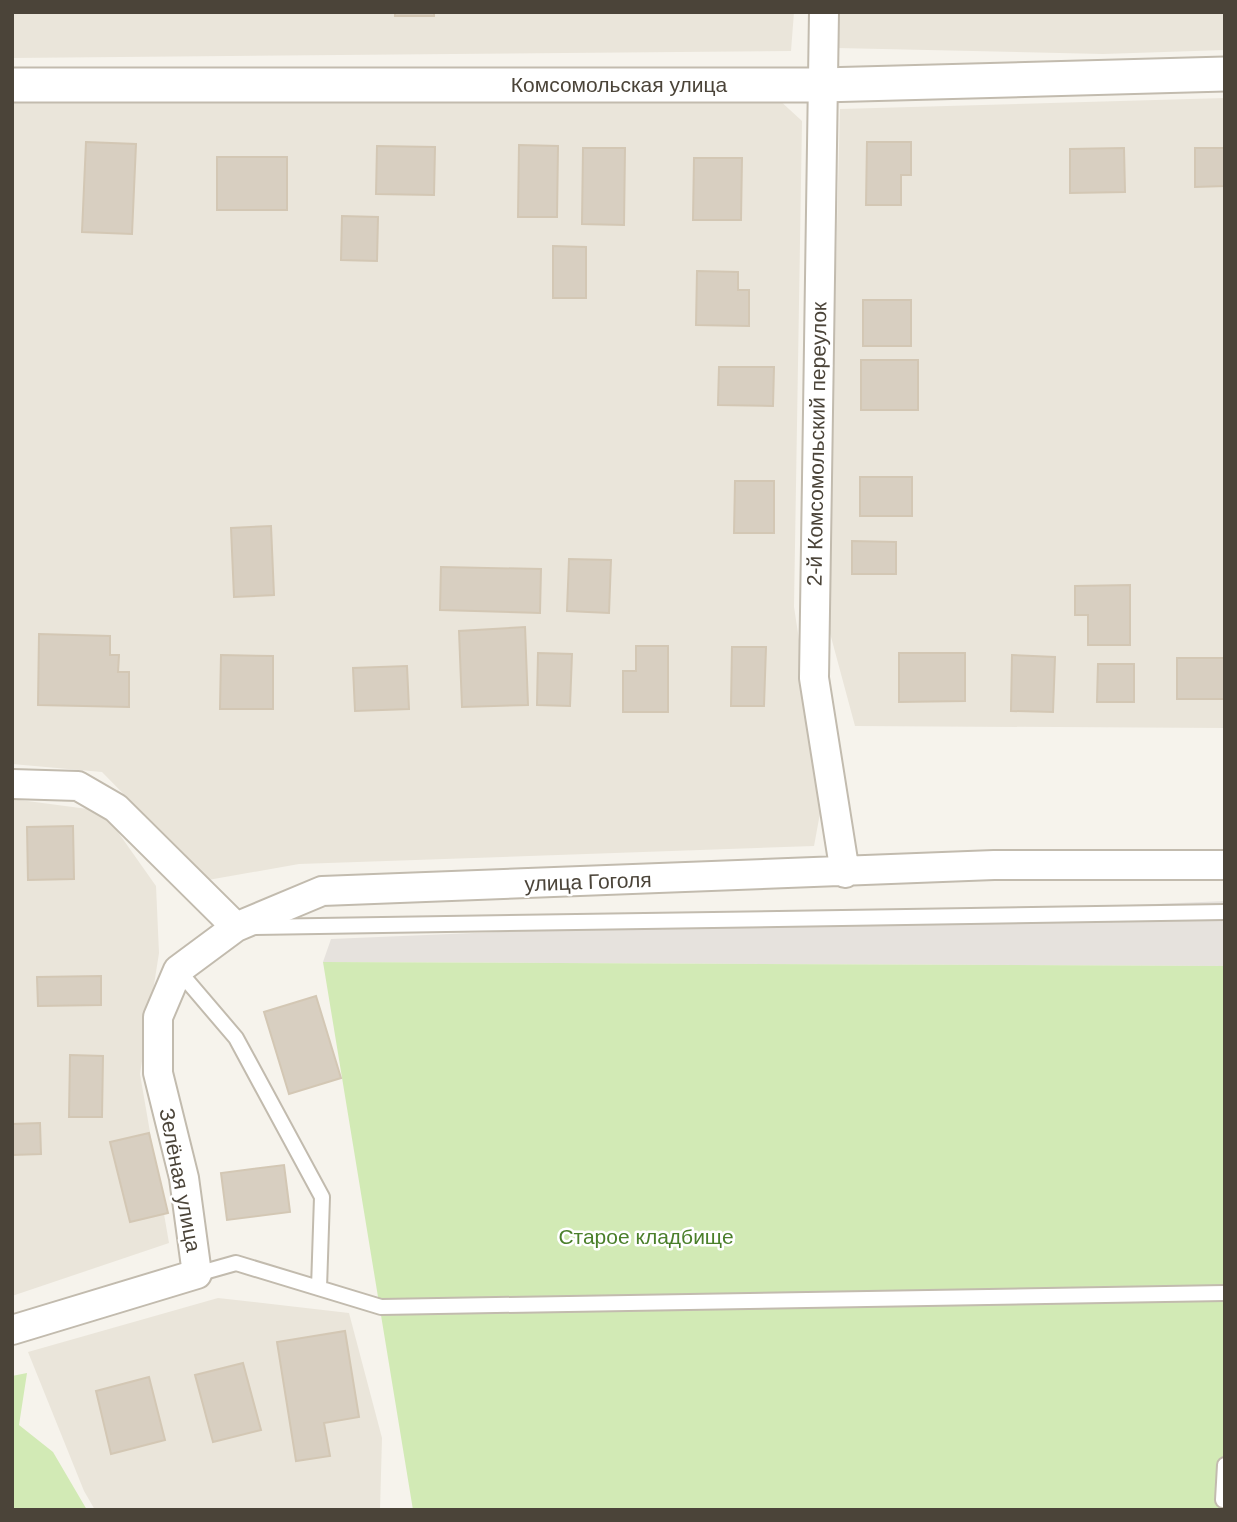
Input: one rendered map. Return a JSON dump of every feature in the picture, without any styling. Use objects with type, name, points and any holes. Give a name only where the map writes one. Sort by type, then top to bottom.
[{"type":"street","name":"2-й Комсомольский переулок","points":[[824,12],[814,678],[845,873]]},
{"type":"street","name":"Комсомольская улица","points":[[12,85],[822,85],[1225,74]]},
{"type":"street","points":[[12,784],[78,786],[116,808],[236,927],[178,970]]},
{"type":"street","name":"улица Гоголя","points":[[236,927],[322,891],[845,873],[994,865],[1225,865]]},
{"type":"street","name":"Зелёная улица","points":[[12,1329],[197,1275],[184,1178],[158,1073],[158,1017],[178,970]]},
{"type":"lane","points":[[236,927],[1225,912]]},
{"type":"lane","points":[[178,970],[236,1038],[322,1197],[319,1288]]},
{"type":"lane","points":[[197,1275],[236,1263],[381,1307],[1225,1293]]},
{"type":"lane","points":[[1223,1500],[1225,1465]]},
{"type":"shaded area","points":[[12,12],[794,12],[791,51],[12,58]]},
{"type":"shaded area","points":[[838,12],[1225,12],[1225,50],[1103,54],[837,48]]},
{"type":"shaded area","points":[[777,98],[802,121],[794,607],[823,797],[814,846],[299,864],[208,880],[102,772],[12,764],[12,101]]},
{"type":"shaded area","points":[[1225,98],[1225,728],[855,726],[827,622],[840,109]]},
{"type":"shaded area","points":[[12,799],[103,811],[156,886],[159,953],[140,1074],[169,1243],[12,1296]]},
{"type":"shaded area","points":[[1225,901],[1225,966],[323,962],[331,939]]},
{"type":"shaded area","points":[[218,1298],[349,1313],[382,1438],[380,1510],[95,1510],[84,1491],[28,1352]]},
{"type":"green space","name":"Старое кладбище","points":[[323,962],[1225,966],[1225,1510],[413,1510]]},
{"type":"green space","points":[[27,1373],[19,1425],[53,1452],[87,1510],[12,1510],[12,1376]]},
{"type":"building","points":[[395,12],[434,12],[434,16],[395,16]]},
{"type":"building","points":[[86,142],[136,144],[132,234],[82,232]]},
{"type":"building","points":[[867,142],[911,142],[911,175],[901,175],[901,205],[866,205]]},
{"type":"building","points":[[519,145],[558,146],[557,217],[518,217]]},
{"type":"building","points":[[377,146],[435,147],[434,195],[376,194]]},
{"type":"building","points":[[583,148],[625,148],[624,225],[582,224]]},
{"type":"building","points":[[1124,148],[1125,192],[1070,193],[1070,149]]},
{"type":"building","points":[[1195,148],[1225,148],[1225,186],[1195,187]]},
{"type":"building","points":[[217,157],[287,157],[287,210],[217,210]]},
{"type":"building","points":[[694,158],[742,158],[741,220],[693,220]]},
{"type":"building","points":[[342,216],[378,217],[377,261],[341,260]]},
{"type":"building","points":[[553,246],[586,247],[586,298],[553,298]]},
{"type":"building","points":[[697,271],[738,272],[738,290],[749,290],[749,326],[696,325]]},
{"type":"building","points":[[863,300],[911,300],[911,346],[863,346]]},
{"type":"building","points":[[861,360],[918,360],[918,410],[861,410]]},
{"type":"building","points":[[719,367],[774,367],[773,406],[718,405]]},
{"type":"building","points":[[860,477],[912,477],[912,516],[860,516]]},
{"type":"building","points":[[735,481],[774,481],[774,533],[734,533]]},
{"type":"building","points":[[271,526],[274,595],[234,597],[231,528]]},
{"type":"building","points":[[852,541],[896,542],[896,574],[852,574]]},
{"type":"building","points":[[569,559],[611,560],[609,613],[567,611]]},
{"type":"building","points":[[441,567],[541,569],[540,613],[440,610]]},
{"type":"building","points":[[1130,585],[1130,645],[1088,645],[1088,615],[1075,615],[1075,586]]},
{"type":"building","points":[[525,627],[528,705],[462,707],[459,631]]},
{"type":"building","points":[[39,634],[110,636],[110,655],[119,655],[118,672],[129,672],[129,707],[38,705]]},
{"type":"building","points":[[636,646],[668,646],[668,712],[623,712],[623,671],[636,671]]},
{"type":"building","points":[[732,647],[766,647],[764,706],[731,706]]},
{"type":"building","points":[[538,653],[572,654],[570,706],[537,705]]},
{"type":"building","points":[[899,653],[965,653],[965,701],[899,702]]},
{"type":"building","points":[[221,655],[273,656],[273,709],[220,709]]},
{"type":"building","points":[[1012,655],[1055,657],[1053,712],[1011,711]]},
{"type":"building","points":[[1177,658],[1225,658],[1225,699],[1177,699]]},
{"type":"building","points":[[1098,664],[1134,664],[1134,702],[1097,702]]},
{"type":"building","points":[[407,666],[409,709],[355,711],[353,668]]},
{"type":"building","points":[[73,826],[74,879],[28,880],[27,827]]},
{"type":"building","points":[[101,976],[101,1005],[38,1006],[37,977]]},
{"type":"building","points":[[316,996],[341,1078],[289,1094],[264,1012]]},
{"type":"building","points":[[70,1055],[103,1056],[102,1117],[69,1117]]},
{"type":"building","points":[[40,1123],[41,1154],[12,1155],[12,1124]]},
{"type":"building","points":[[149,1133],[168,1213],[130,1222],[110,1142]]},
{"type":"building","points":[[284,1165],[290,1212],[227,1220],[221,1173]]},
{"type":"building","points":[[345,1331],[359,1417],[324,1423],[330,1456],[296,1461],[277,1342]]},
{"type":"building","points":[[243,1363],[261,1430],[213,1442],[195,1375]]},
{"type":"building","points":[[149,1377],[165,1440],[111,1454],[96,1391]]}]
